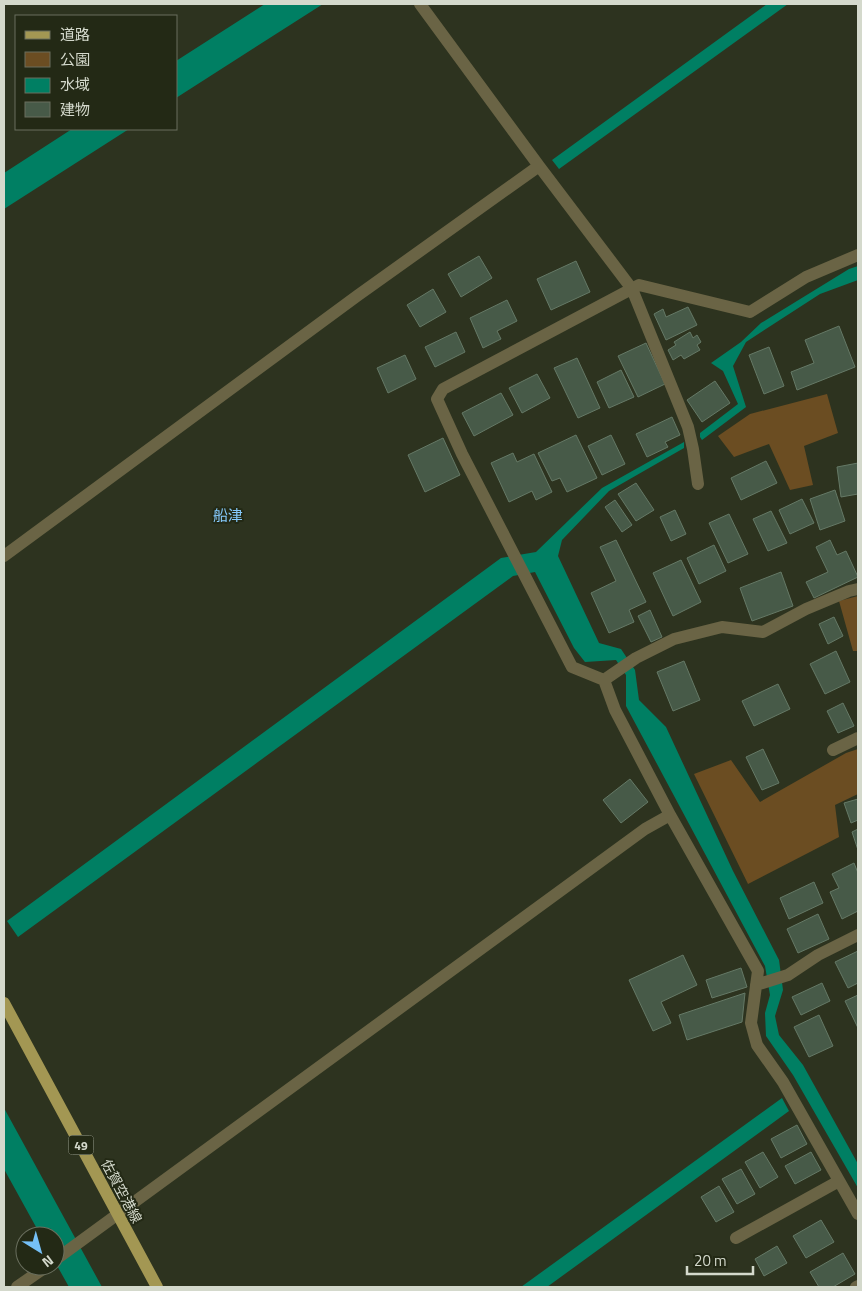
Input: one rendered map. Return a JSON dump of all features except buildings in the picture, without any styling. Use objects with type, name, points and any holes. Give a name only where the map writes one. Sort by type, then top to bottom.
[{"type":"main road","name":"佐賀空港線","points":[[4,1003],[157,1287]]},
{"type":"street","points":[[420,4],[632,289],[688,427],[698,484]]},
{"type":"street","points":[[4,556],[357,296],[539,166]]},
{"type":"street","points":[[858,255],[806,277],[750,312],[639,284],[443,389],[437,399],[462,454],[572,667],[604,680],[614,710],[670,815],[758,971],[751,1023],[757,1045],[783,1082],[858,1214]]},
{"type":"street","points":[[604,680],[636,658],[674,639],[722,627],[763,632],[806,609],[858,589]]},
{"type":"street","points":[[833,750],[858,738]]},
{"type":"street","points":[[65,1253],[645,829],[670,815]]},
{"type":"street","points":[[756,985],[788,975],[818,955],[858,935]]},
{"type":"street","points":[[736,1238],[839,1181]]},
{"type":"street","points":[[18,1287],[33,1276]]},
{"type":"green space","points":[[827,394],[838,433],[804,446],[813,485],[790,490],[769,444],[734,457],[718,436],[750,414]]},
{"type":"green space","points":[[858,596],[858,651],[853,651],[839,601]]},
{"type":"green space","points":[[858,749],[858,794],[835,805],[839,837],[748,884],[694,774],[731,760],[760,802],[846,753]]},
{"type":"water","points":[[265,4],[323,4],[178,97],[178,60]]},
{"type":"water","points":[[767,4],[788,4],[559,169],[552,160]]},
{"type":"water","points":[[70,130],[127,130],[4,209],[4,173]]},
{"type":"water","points":[[858,266],[858,280],[820,294],[746,342],[733,366],[746,407],[702,440],[700,433],[738,404],[723,371],[711,363],[741,342],[761,323],[849,269]]},
{"type":"water","points":[[684,442],[684,448],[609,491],[562,540],[558,556],[599,643],[621,649],[635,670],[639,700],[666,727],[733,871],[779,960],[783,990],[775,1016],[779,1035],[803,1065],[858,1164],[858,1188],[793,1075],[766,1036],[765,1013],[770,995],[765,966],[626,706],[626,675],[616,660],[585,662],[574,648],[535,572],[513,576],[18,937],[7,921],[501,558],[536,552],[602,488]]},
{"type":"water","points":[[782,1098],[789,1111],[547,1287],[521,1287]]},
{"type":"water","points":[[4,1108],[102,1287],[69,1287],[63,1276],[65,1276],[65,1226],[35,1226],[4,1169]]},
{"type":"district","name":"船津","points":[[228,515]]}]
